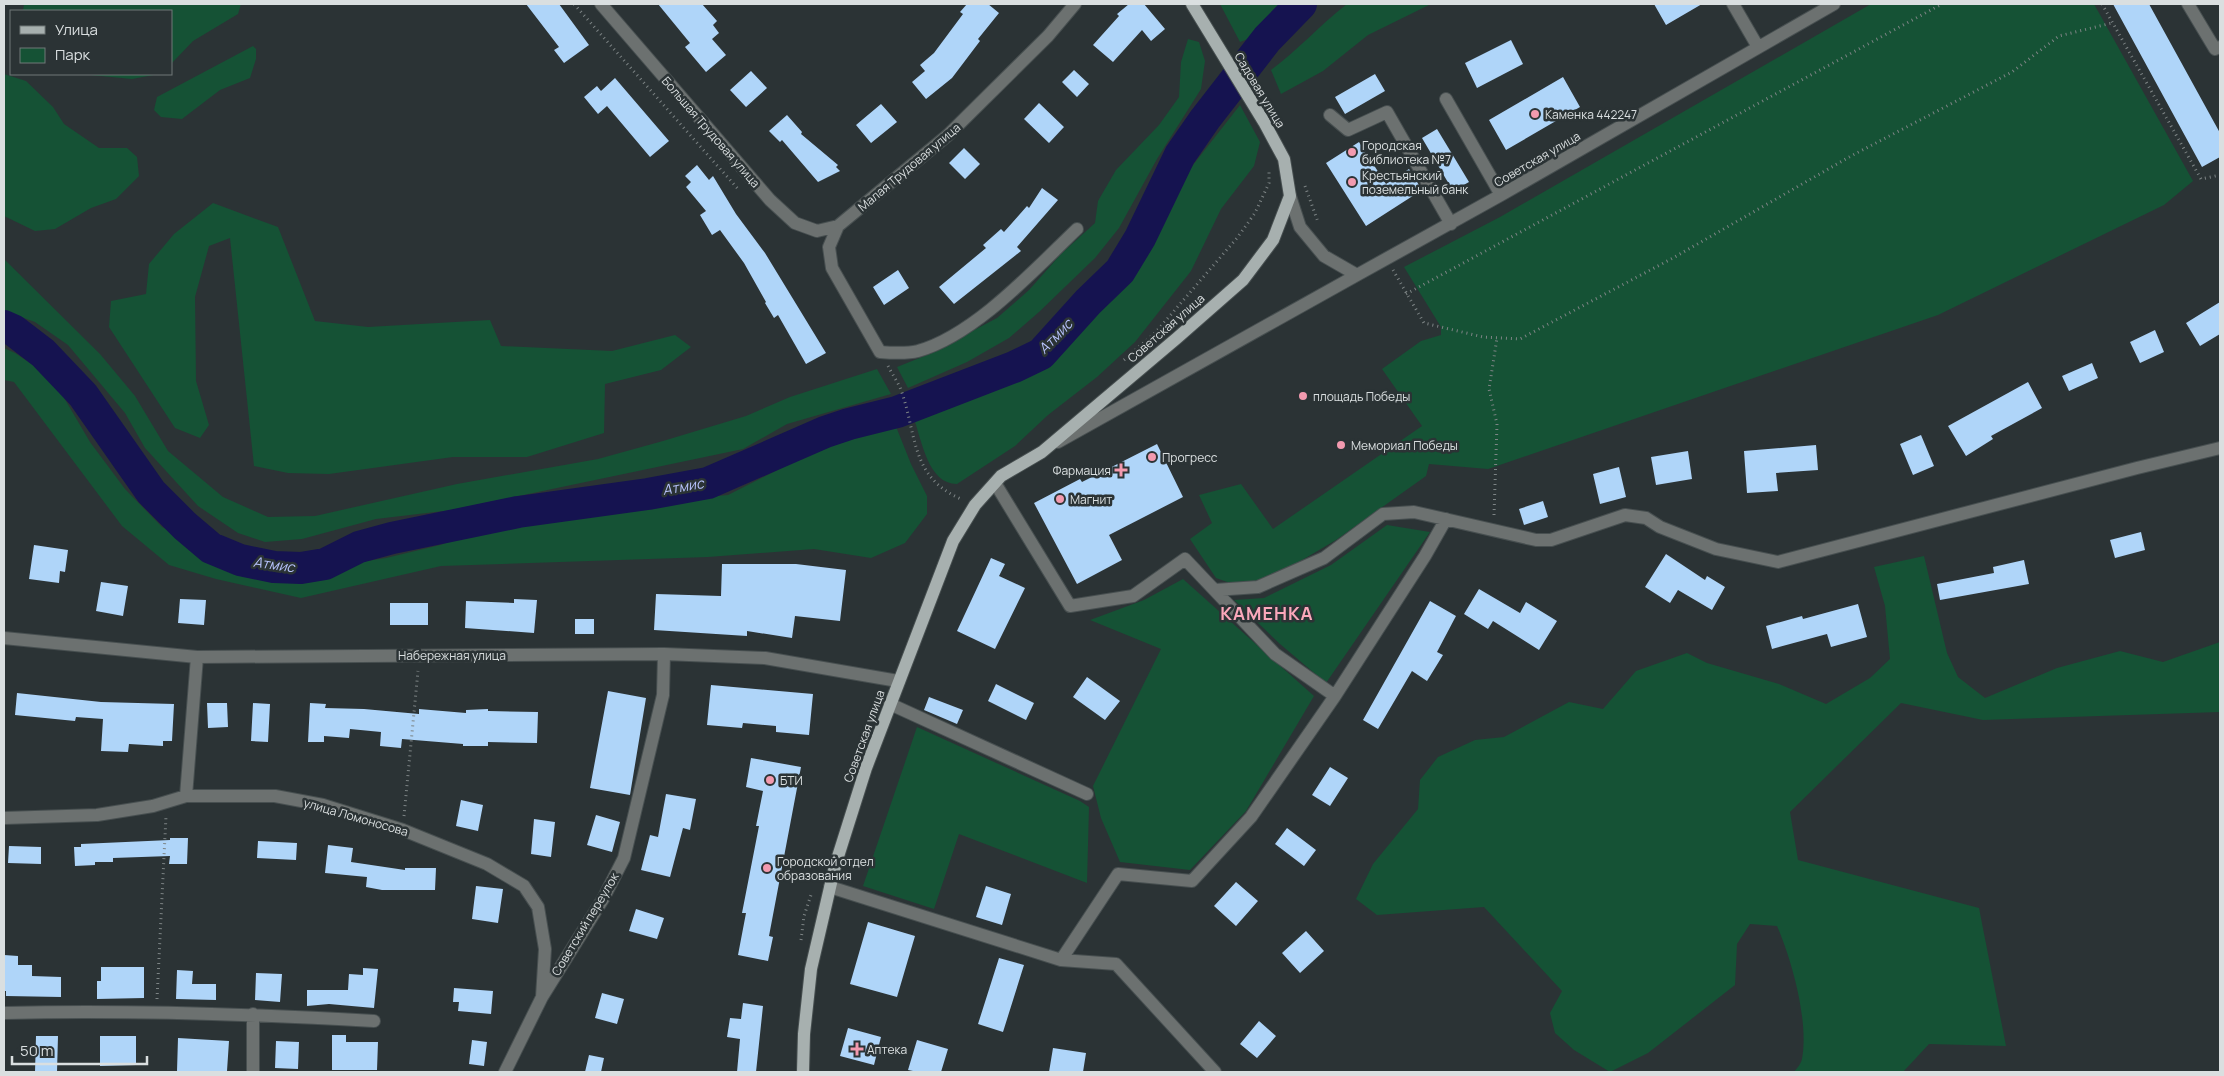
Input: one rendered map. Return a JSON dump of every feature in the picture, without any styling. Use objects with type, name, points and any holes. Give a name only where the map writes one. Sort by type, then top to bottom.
[{"type":"main road","name":"Садовая улица","points":[[1192,4],[1264,122],[1284,159],[1290,196]]},
{"type":"main road","name":"Советская улица","points":[[803,1072],[804,1034],[811,969],[830,887],[866,768],[953,541],[975,505],[1001,476],[1042,452],[1243,280],[1273,240],[1290,196]]},
{"type":"street","name":"Большая Трудовая улица","points":[[601,4],[770,200],[795,223],[818,231],[838,226]]},
{"type":"street","name":"Малая Трудовая улица","points":[[838,226],[948,136],[1048,36],[1075,4]]},
{"type":"street","points":[[1734,4],[1758,47]]},
{"type":"street","name":"Советская улица","points":[[1042,452],[1450,224],[1834,4]]},
{"type":"street","points":[[2188,4],[2215,49],[2220,47]]},
{"type":"street","points":[[1446,100],[1501,195]]},
{"type":"street","points":[[1330,116],[1348,130],[1387,112],[1450,224]]},
{"type":"street","points":[[1290,196],[1300,227],[1324,256],[1357,275]]},
{"type":"street","points":[[838,226],[829,247],[832,268],[880,352],[917,351],[949,338],[1006,298],[1077,229]]},
{"type":"street","points":[[1215,590],[1258,587],[1324,558],[1383,514],[1414,512],[1536,540],[1551,540],[1625,515],[1646,518],[1660,527],[1716,550],[1778,562],[2220,448]]},
{"type":"street","points":[[995,483],[1070,606],[1133,596],[1186,559],[1275,654],[1335,696]]},
{"type":"street","points":[[1060,960],[1118,874],[1192,881],[1251,817],[1335,696],[1425,556],[1446,518]]},
{"type":"street","name":"Набережная улица","points":[[4,638],[197,657],[664,654],[765,658],[898,681]]},
{"type":"street","name":"Советский переулок","points":[[509,1071],[542,997],[603,899],[624,858],[663,695],[664,654]]},
{"type":"street","points":[[186,796],[197,657]]},
{"type":"street","points":[[890,704],[1087,794]]},
{"type":"street","name":"улица Ломоносова","points":[[4,818],[97,816],[153,806],[186,796],[275,796],[323,805],[402,830],[487,864],[524,886],[538,907],[545,949],[542,997]]},
{"type":"street","points":[[830,887],[1060,960],[1116,964],[1215,1072]]},
{"type":"street","points":[[4,1013],[156,1012],[253,1014],[374,1021]]},
{"type":"street","points":[[253,1014],[253,1072]]},
{"type":"path","points":[[574,4],[739,190]]},
{"type":"path","points":[[1406,294],[1942,4]]},
{"type":"path","points":[[2102,4],[2201,179],[2220,175]]},
{"type":"path","points":[[1387,259],[1424,323],[1483,337],[1520,339],[1673,258],[1852,156],[2012,72],[2059,36],[2112,23]]},
{"type":"path","points":[[1121,363],[1155,333],[1237,238],[1255,213],[1269,183],[1269,164]]},
{"type":"path","points":[[1304,182],[1316,220],[1321,228]]},
{"type":"path","points":[[1493,530],[1497,424],[1489,389],[1497,338]]},
{"type":"path","points":[[880,352],[900,389],[913,443],[923,468],[940,486],[975,505]]},
{"type":"path","points":[[957,506],[968,493]]},
{"type":"path","points":[[402,830],[419,655]]},
{"type":"path","points":[[156,1012],[167,802]]},
{"type":"path","points":[[800,946],[804,916],[813,889]]},
{"type":"green space","points":[[24,4],[241,4],[238,14],[193,41],[172,63],[172,10],[23,10]]},
{"type":"green space","points":[[1220,4],[1285,4],[1261,34],[1240,42]]},
{"type":"green space","points":[[1347,4],[1431,4],[1368,35],[1323,71],[1281,94],[1271,70]]},
{"type":"green space","points":[[1871,4],[2094,4],[2193,181],[2164,205],[1938,315],[1488,469],[1429,464],[1426,476],[1336,540],[1270,579],[1233,584],[1216,578],[1190,539],[1212,523],[1199,495],[1241,484],[1273,529],[1422,426],[1382,369],[1421,341],[1441,335],[1441,327],[1404,267],[1500,217]]},
{"type":"green space","points":[[1188,39],[1199,42],[1205,61],[1201,89],[1157,159],[1119,228],[1095,258],[1009,338],[967,362],[908,388],[897,367],[927,355],[997,318],[1029,290],[1061,254],[1095,223],[1098,201],[1116,170],[1159,125],[1179,97],[1181,62]]},
{"type":"green space","points":[[253,46],[256,49],[256,59],[250,78],[220,90],[182,119],[161,117],[154,110],[157,97]]},
{"type":"green space","points":[[4,74],[26,81],[53,107],[64,124],[99,148],[127,148],[137,157],[139,176],[116,199],[91,208],[55,229],[35,231],[4,216]]},
{"type":"green space","points":[[90,75],[154,75],[132,79]]},
{"type":"green space","points":[[1240,105],[1260,142],[1254,166],[1221,209],[1191,271],[1135,342],[1097,377],[1048,415],[1015,446],[957,484],[947,482],[939,477],[923,449],[914,419],[948,402],[1016,380],[1056,354],[1099,305],[1128,279],[1152,248],[1186,174]]},
{"type":"green space","points":[[213,203],[278,227],[315,321],[368,327],[490,320],[501,346],[612,351],[675,335],[691,347],[661,370],[605,384],[604,433],[527,457],[453,457],[329,474],[288,473],[254,466],[230,238],[209,246],[195,297],[196,381],[209,425],[200,438],[175,428],[109,327],[111,301],[146,294],[149,264],[174,234]]},
{"type":"green space","points":[[4,259],[100,354],[135,396],[168,451],[223,497],[268,517],[315,516],[457,484],[598,459],[746,416],[790,397],[877,369],[891,394],[787,424],[743,449],[452,510],[376,519],[302,539],[265,542],[238,533],[198,506],[145,448],[125,413],[68,345],[35,322],[4,311]]},
{"type":"green space","points":[[4,348],[36,367],[63,396],[90,442],[125,489],[162,527],[209,552],[240,565],[273,572],[317,578],[347,564],[386,558],[440,545],[496,526],[560,514],[728,495],[859,429],[893,419],[911,464],[927,496],[927,514],[905,543],[871,558],[814,549],[708,557],[441,566],[301,598],[216,579],[169,565],[122,526],[14,382],[4,380]]},
{"type":"green space","points":[[1387,525],[1430,532],[1326,683],[1280,644],[1234,600],[1264,598],[1331,565]]},
{"type":"green space","points":[[1924,556],[1947,653],[1958,677],[1985,698],[2057,668],[2120,651],[2163,662],[2220,642],[2220,712],[1983,720],[1901,703],[1790,812],[1798,860],[1979,908],[2006,1046],[1929,1044],[1903,1072],[1794,1072],[1801,1061],[1804,1044],[1798,991],[1788,956],[1777,926],[1750,924],[1737,944],[1735,985],[1648,1053],[1610,1072],[1574,1050],[1555,1033],[1550,1013],[1562,991],[1484,907],[1377,915],[1356,899],[1373,864],[1418,809],[1420,780],[1438,757],[1475,740],[1504,737],[1569,702],[1603,709],[1636,671],[1687,653],[1707,663],[1779,684],[1826,704],[1870,678],[1890,659],[1885,606],[1874,567]]},
{"type":"green space","points":[[1183,579],[1314,696],[1246,811],[1190,870],[1120,862],[1101,818],[1093,786],[1161,649],[1090,620],[1144,600]]},
{"type":"green space","points":[[917,727],[1080,801],[1089,807],[1087,883],[959,834],[934,909],[863,886]]},
{"type":"building","points":[[526,4],[559,4],[589,45],[564,63],[554,50],[559,47]]},
{"type":"building","points":[[658,4],[702,4],[717,21],[713,25],[719,33],[712,39],[726,55],[706,72],[685,47],[690,43]]},
{"type":"building","points":[[967,4],[988,4],[999,13],[978,39],[980,41],[952,78],[926,99],[912,82],[925,71],[920,65],[934,53],[963,14],[960,12]]},
{"type":"building","points":[[1129,4],[1144,4],[1165,29],[1151,41],[1142,30],[1113,62],[1093,45],[1119,16],[1117,14]]},
{"type":"building","points":[[1654,4],[1702,4],[1666,25]]},
{"type":"building","points":[[2113,4],[2149,4],[2220,133],[2220,157],[2202,167]]},
{"type":"building","points":[[1511,40],[1523,64],[1477,88],[1465,63]]},
{"type":"building","points":[[1074,70],[1089,84],[1077,97],[1062,82]]},
{"type":"building","points":[[751,71],[767,88],[746,107],[730,90]]},
{"type":"building","points":[[1375,74],[1385,91],[1345,114],[1335,97]]},
{"type":"building","name":"Каменка 442247","points":[[1563,77],[1580,107],[1506,150],[1489,120]]},
{"type":"building","points":[[615,78],[669,141],[650,157],[607,106],[598,114],[584,97],[597,86],[601,91]]},
{"type":"building","points":[[1039,103],[1064,127],[1049,143],[1024,119]]},
{"type":"building","points":[[881,104],[897,122],[871,143],[856,125]]},
{"type":"building","points":[[787,115],[802,132],[801,134],[838,165],[836,167],[840,171],[818,182],[782,140],[780,142],[769,131]]},
{"type":"building","points":[[1437,129],[1469,182],[1453,191],[1422,138]]},
{"type":"building","name":"Крестьянский поземельный банк","points":[[1359,142],[1386,184],[1409,169],[1422,190],[1366,226],[1326,163]]},
{"type":"building","points":[[964,148],[980,164],[965,179],[949,163]]},
{"type":"building","points":[[697,165],[709,180],[713,176],[736,214],[765,253],[826,353],[806,364],[778,315],[774,318],[744,263],[720,230],[712,235],[700,215],[706,211],[686,187],[691,182],[685,176]]},
{"type":"building","points":[[1042,188],[1058,200],[1017,247],[1021,251],[954,304],[939,287],[986,248],[983,245],[1001,229],[1004,232],[1027,206],[1029,208]]},
{"type":"building","points":[[898,270],[909,288],[884,305],[873,287]]},
{"type":"building","points":[[2220,302],[2220,334],[2200,346],[2186,323]]},
{"type":"building","points":[[2155,330],[2164,352],[2140,363],[2130,342]]},
{"type":"building","points":[[2092,363],[2098,378],[2069,391],[2062,376]]},
{"type":"building","points":[[2028,382],[2042,408],[1991,436],[1993,439],[1966,456],[1948,426]]},
{"type":"building","points":[[1921,435],[1934,466],[1913,475],[1900,444]]},
{"type":"building","points":[[1157,444],[1183,497],[1109,535],[1122,560],[1077,584],[1034,503],[1080,479],[1082,482]]},
{"type":"building","points":[[1816,445],[1818,470],[1776,473],[1778,491],[1747,493],[1744,451]]},
{"type":"building","points":[[1688,451],[1692,479],[1656,485],[1651,457]]},
{"type":"building","points":[[1619,467],[1626,497],[1600,504],[1593,474]]},
{"type":"building","points":[[1543,501],[1548,517],[1524,525],[1519,509]]},
{"type":"building","points":[[2141,532],[2145,550],[2115,558],[2110,540]]},
{"type":"building","points":[[34,545],[68,550],[65,572],[60,571],[59,583],[29,579]]},
{"type":"building","points":[[1666,554],[1705,580],[1707,576],[1725,587],[1712,610],[1678,590],[1670,603],[1645,587]]},
{"type":"building","points":[[991,558],[1005,564],[999,576],[1025,588],[995,649],[957,631]]},
{"type":"building","points":[[2024,560],[2029,584],[1940,600],[1937,584],[1994,573],[1993,567]]},
{"type":"building","points":[[722,564],[796,564],[846,570],[840,621],[795,616],[792,638],[747,631],[747,636],[654,630],[656,594],[721,596]]},
{"type":"building","points":[[101,582],[128,586],[123,616],[96,611]]},
{"type":"building","points":[[1479,589],[1520,613],[1526,602],[1557,621],[1539,650],[1493,621],[1488,629],[1464,614]]},
{"type":"building","points":[[180,599],[206,600],[204,625],[178,623]]},
{"type":"building","points":[[514,599],[537,600],[534,633],[465,628],[466,601],[514,603]]},
{"type":"building","points":[[1430,601],[1456,616],[1437,652],[1443,655],[1427,681],[1412,671],[1378,729],[1363,720]]},
{"type":"building","points":[[390,603],[428,603],[428,625],[390,625]]},
{"type":"building","points":[[1858,604],[1867,637],[1831,647],[1827,634],[1772,649],[1766,626],[1802,616],[1803,619]]},
{"type":"building","points":[[575,619],[594,619],[594,634],[575,634]]},
{"type":"building","points":[[1087,677],[1120,701],[1105,720],[1073,697]]},
{"type":"building","points":[[996,684],[1034,703],[1026,720],[988,701]]},
{"type":"building","points":[[711,685],[813,694],[809,735],[776,732],[776,726],[743,723],[742,728],[707,725]]},
{"type":"building","points":[[608,691],[646,698],[630,795],[590,788]]},
{"type":"building","points":[[17,693],[101,702],[174,704],[172,741],[163,741],[163,746],[129,744],[128,752],[101,751],[103,719],[76,717],[75,721],[15,715]]},
{"type":"building","points":[[929,697],[963,710],[957,724],[924,710]]},
{"type":"building","points":[[207,703],[227,703],[228,727],[208,728]]},
{"type":"building","points":[[253,703],[270,704],[268,742],[251,741]]},
{"type":"building","points":[[310,703],[326,704],[325,708],[419,714],[419,709],[466,713],[466,710],[488,709],[488,711],[538,712],[537,743],[488,742],[488,746],[463,746],[463,744],[402,739],[401,748],[380,746],[381,732],[350,729],[349,738],[324,736],[324,742],[308,742]]},
{"type":"building","points":[[751,758],[801,767],[769,936],[773,937],[768,961],[738,955],[746,913],[742,913],[759,826],[756,826],[763,791],[746,787]]},
{"type":"building","points":[[1330,767],[1348,778],[1330,806],[1312,795]]},
{"type":"building","points":[[666,794],[696,799],[690,830],[683,828],[670,877],[641,870],[650,835],[658,837]]},
{"type":"building","points":[[461,800],[483,805],[478,831],[456,826]]},
{"type":"building","points":[[596,815],[620,822],[612,852],[587,845]]},
{"type":"building","points":[[534,819],[555,822],[551,857],[531,854]]},
{"type":"building","points":[[1287,828],[1316,850],[1304,866],[1275,844]]},
{"type":"building","points":[[170,838],[188,838],[187,864],[169,864],[170,856],[113,858],[113,862],[95,862],[95,865],[75,866],[74,847],[81,847],[81,844],[170,840]]},
{"type":"building","points":[[258,841],[297,843],[296,860],[257,858]]},
{"type":"building","points":[[328,845],[353,848],[351,862],[405,870],[405,868],[436,868],[435,890],[382,890],[366,887],[367,877],[325,873]]},
{"type":"building","points":[[9,846],[41,847],[41,864],[8,863]]},
{"type":"building","points":[[1236,882],[1258,901],[1236,926],[1214,906]]},
{"type":"building","points":[[476,886],[503,889],[498,923],[472,919]]},
{"type":"building","points":[[986,886],[1011,894],[1002,925],[976,917]]},
{"type":"building","points":[[636,909],[664,918],[657,939],[629,931]]},
{"type":"building","points":[[868,922],[915,936],[897,997],[850,984]]},
{"type":"building","points":[[1306,931],[1324,951],[1300,973],[1282,953]]},
{"type":"building","points":[[4,955],[18,956],[18,965],[32,965],[32,976],[61,977],[61,997],[6,996],[6,991],[4,991]]},
{"type":"building","points":[[999,958],[1024,965],[1003,1032],[978,1024]]},
{"type":"building","points":[[101,967],[144,967],[144,998],[97,999],[97,981],[101,981]]},
{"type":"building","points":[[363,968],[378,969],[374,1008],[329,1004],[307,1006],[307,990],[348,990],[349,974],[363,975]]},
{"type":"building","points":[[177,970],[193,971],[192,984],[216,984],[216,1000],[176,999]]},
{"type":"building","points":[[256,973],[282,974],[280,1002],[255,1000]]},
{"type":"building","points":[[454,988],[493,991],[491,1014],[458,1011],[459,1002],[453,1002]]},
{"type":"building","points":[[602,993],[624,999],[617,1024],[595,1018]]},
{"type":"building","points":[[743,1003],[763,1006],[756,1072],[737,1072],[740,1039],[727,1037],[730,1018],[741,1019]]},
{"type":"building","points":[[1259,1021],[1276,1036],[1257,1058],[1240,1044]]},
{"type":"building","points":[[848,1028],[881,1037],[874,1065],[840,1056]]},
{"type":"building","points":[[332,1035],[346,1035],[346,1042],[378,1042],[377,1070],[332,1070]]},
{"type":"building","points":[[36,1036],[58,1036],[57,1072],[35,1072]]},
{"type":"building","points":[[100,1036],[136,1036],[136,1065],[100,1066]]},
{"type":"building","points":[[178,1038],[229,1041],[227,1071],[177,1071]]},
{"type":"building","points":[[472,1040],[487,1042],[484,1066],[469,1064]]},
{"type":"building","points":[[917,1040],[948,1049],[941,1072],[908,1070]]},
{"type":"building","points":[[276,1041],[299,1042],[298,1069],[275,1068]]},
{"type":"building","points":[[1053,1048],[1086,1053],[1083,1072],[1049,1072]]},
{"type":"building","points":[[589,1055],[604,1058],[601,1072],[585,1072]]},
{"type":"waterway","name":"Атмис","points":[[4,326],[13,330],[43,353],[83,395],[151,492],[185,526],[211,548],[240,560],[274,567],[301,568],[325,564],[359,547],[392,538],[518,512],[648,494],[708,483],[825,432],[897,412],[1014,367],[1041,354],[1088,302],[1120,271],[1140,238],[1180,155],[1205,119],[1267,39],[1301,4]]},
{"type":"place","name":"Каменка 442247","points":[[1535,114]]},
{"type":"place","name":"Городская библиотека №7","points":[[1352,152]]},
{"type":"place","name":"Крестьянский поземельный банк","points":[[1352,182]]},
{"type":"place","name":"площадь Победы","points":[[1303,396]]},
{"type":"place","name":"Мемориал Победы","points":[[1341,445]]},
{"type":"place","name":"Прогресс","points":[[1152,457]]},
{"type":"place","name":"Фармация","points":[[1121,470]]},
{"type":"place","name":"Магнит","points":[[1060,499]]},
{"type":"place","name":"БТИ","points":[[770,780]]},
{"type":"place","name":"Городской отдел образования","points":[[767,868]]},
{"type":"place","name":"Аптека","points":[[857,1049]]},
{"type":"district","name":"КАМЕНКА","points":[[1267,613]]}]
